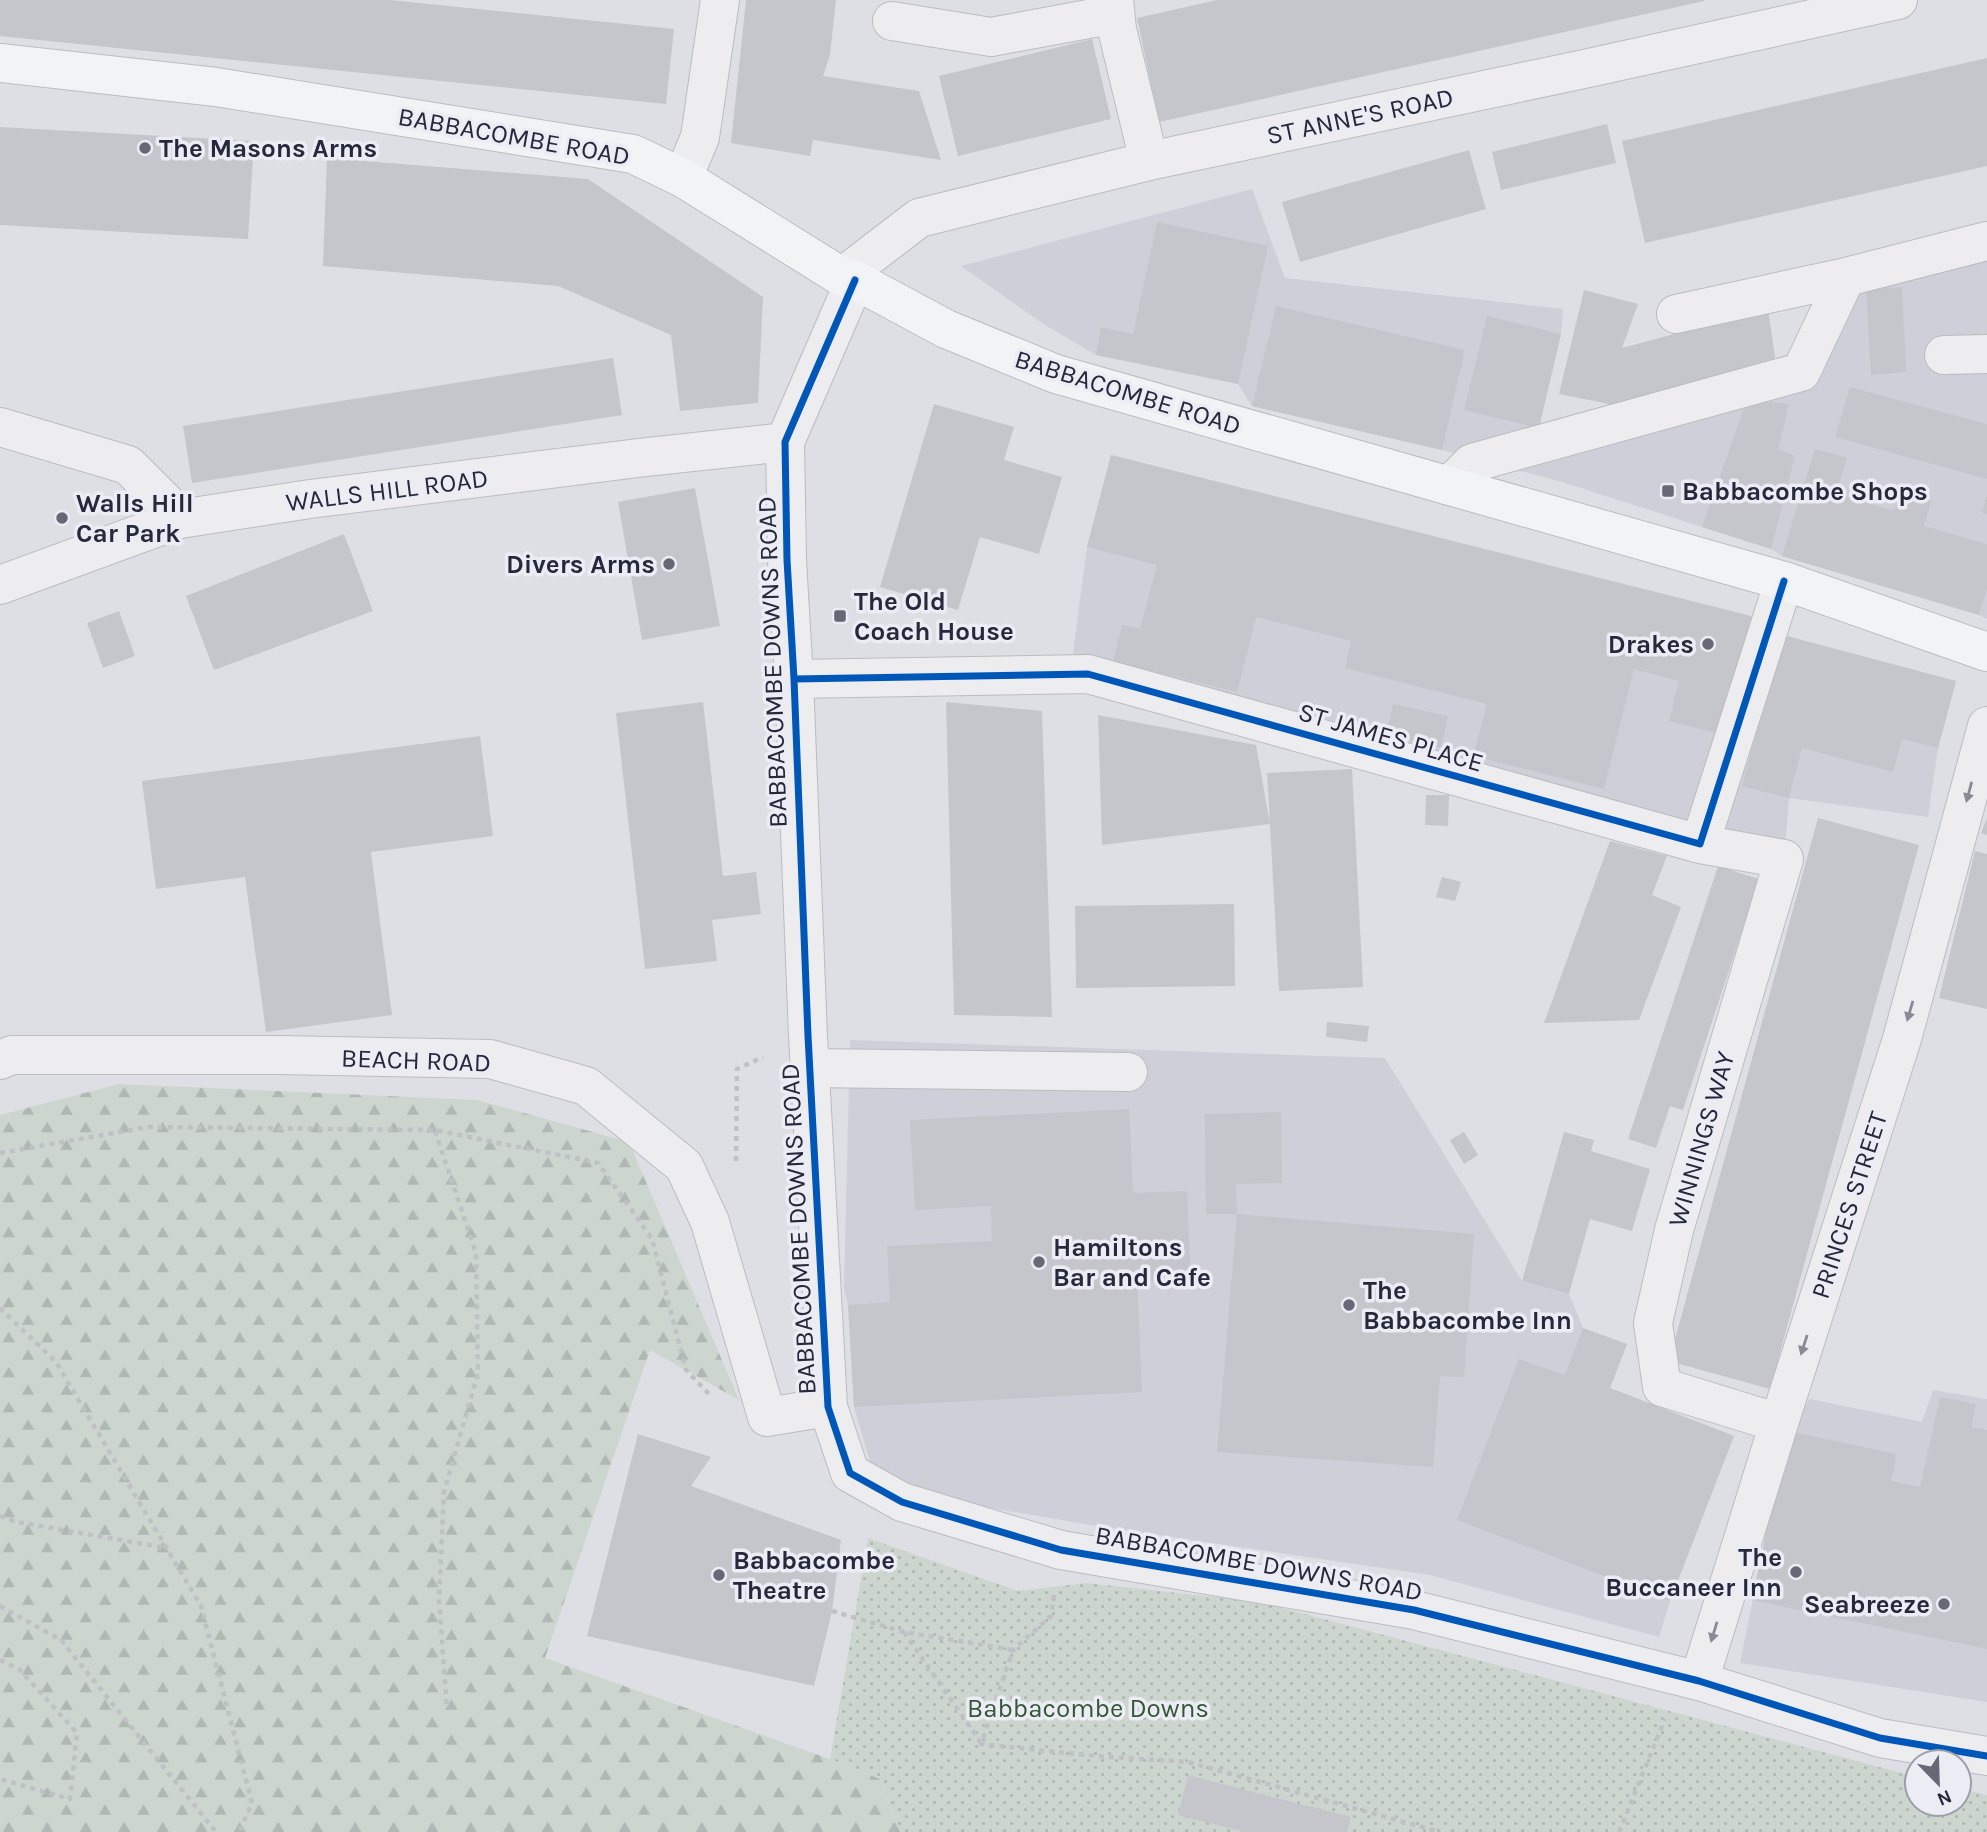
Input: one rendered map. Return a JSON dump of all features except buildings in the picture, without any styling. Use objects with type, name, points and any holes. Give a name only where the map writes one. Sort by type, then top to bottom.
[{"type":"main road","name":"BABBACOMBE ROAD","points":[[0,63],[215,87],[633,154],[683,178],[848,279],[946,330],[1056,374],[1784,581],[1985,646]]},
{"type":"street","points":[[683,178],[700,137],[720,0]]},
{"type":"street","name":"ST ANNE'S ROAD","points":[[848,279],[919,218],[1149,161],[1898,0]]},
{"type":"street","points":[[892,21],[992,37],[1115,7],[1117,29],[1149,161]]},
{"type":"street","points":[[1676,314],[1846,277],[1987,241]]},
{"type":"street","points":[[1449,486],[1472,463],[1801,372],[1846,277]]},
{"type":"street","name":"BABBACOMBE DOWNS ROAD","points":[[848,279],[785,442],[787,560],[828,1407],[850,1473],[902,1502],[1061,1550],[1414,1610],[1699,1681],[1880,1738],[1987,1756]]},
{"type":"street","points":[[1944,355],[1987,354]]},
{"type":"street","points":[[0,427],[128,466],[180,519]]},
{"type":"street","name":"WALLS HILL ROAD","points":[[0,585],[180,519],[351,494],[785,442]]},
{"type":"street","points":[[1700,844],[1784,581]]},
{"type":"street","name":"ST JAMES PLACE","points":[[794,679],[1088,674],[1700,844]]},
{"type":"street","name":"PRINCES STREET","points":[[1699,1681],[1902,1039],[1987,726]]},
{"type":"street","name":"WINNINGS WAY","points":[[1700,844],[1784,859],[1674,1230],[1653,1322],[1662,1387],[1779,1423]]},
{"type":"street","points":[[809,1052],[1128,1072]]},
{"type":"street","name":"BEACH ROAD","points":[[0,1060],[12,1055],[278,1055],[490,1059],[586,1086],[684,1166],[710,1222],[767,1417],[828,1407]]},
{"type":"path","points":[[710,1222],[736,1162],[737,1069],[809,1052]]},
{"type":"path","points":[[0,1153],[148,1127],[435,1130],[598,1163],[652,1239],[686,1370]]},
{"type":"path","points":[[435,1130],[476,1253],[478,1346],[478,1373],[444,1492],[439,1599],[447,1710]]},
{"type":"path","points":[[0,1308],[56,1362],[201,1606],[252,1803],[239,1832]]},
{"type":"path","points":[[0,1516],[17,1522],[167,1548]]},
{"type":"path","points":[[981,1744],[1013,1650],[1051,1616],[1061,1550]]},
{"type":"path","points":[[0,1606],[61,1640],[216,1832]]},
{"type":"path","points":[[832,1611],[904,1632],[1013,1650]]},
{"type":"path","points":[[904,1632],[981,1744],[1188,1762],[1440,1832]]},
{"type":"path","points":[[0,1660],[19,1669],[77,1733],[69,1799],[0,1779]]},
{"type":"path","points":[[1619,1832],[1668,1711],[1699,1681]]},
{"type":"shaded area","points":[[1252,189],[1285,278],[1563,309],[1561,334],[1539,427],[1801,372],[1846,277],[1987,241],[1987,619],[1782,556],[1771,549],[1562,482],[1442,450],[1252,406],[1238,384],[1096,355],[1042,323],[961,266]]},
{"type":"shaded area","points":[[1111,455],[1751,616],[1783,635],[1956,681],[1938,748],[1928,817],[1789,798],[1784,859],[1088,674],[1073,653],[1087,547]]},
{"type":"shaded area","points":[[850,1040],[1385,1058],[1522,1281],[1569,1294],[1583,1328],[1627,1344],[1610,1388],[1734,1436],[1670,1601],[1659,1637],[1430,1575],[1097,1526],[878,1489],[854,1407],[848,1305],[844,1288]]},
{"type":"shaded area","points":[[1933,1390],[1987,1399],[1987,1702],[1740,1663],[1787,1431],[1810,1399],[1922,1422]]},
{"type":"green space","points":[[119,1084],[477,1100],[629,1142],[739,1400],[650,1350],[545,1658],[880,1779],[901,1832],[0,1832],[0,1115]]},
{"type":"green space","name":"Babbacombe Downs","points":[[868,1538],[1018,1591],[1087,1583],[1260,1602],[1903,1773],[1903,1818],[1973,1818],[1973,1792],[1987,1795],[1987,1832],[901,1832],[880,1779],[830,1759]]},
{"type":"cycle path","points":[[855,280],[785,442],[787,560],[808,1036],[828,1407],[850,1473],[902,1502],[1061,1550],[1414,1610],[1699,1681],[1880,1738],[1987,1756]]},
{"type":"cycle path","points":[[794,679],[1088,674],[1700,844],[1784,581]]},
{"type":"place","name":"The Masons Arms","points":[[145,148]]},
{"type":"place","name":"Babbacombe Shops","points":[[1668,491]]},
{"type":"place","name":"Walls Hill Car Park","points":[[62,518]]},
{"type":"place","name":"Divers Arms","points":[[669,564]]},
{"type":"place","name":"The Old Coach House","points":[[840,616]]},
{"type":"place","name":"Drakes","points":[[1708,644]]},
{"type":"place","name":"Hamiltons Bar and Cafe","points":[[1039,1262]]},
{"type":"place","name":"The Babbacombe Inn","points":[[1349,1305]]},
{"type":"place","name":"The Buccaneer Inn","points":[[1796,1572]]},
{"type":"place","name":"Babbacombe Theatre","points":[[719,1575]]},
{"type":"place","name":"Seabreeze","points":[[1944,1604]]}]
